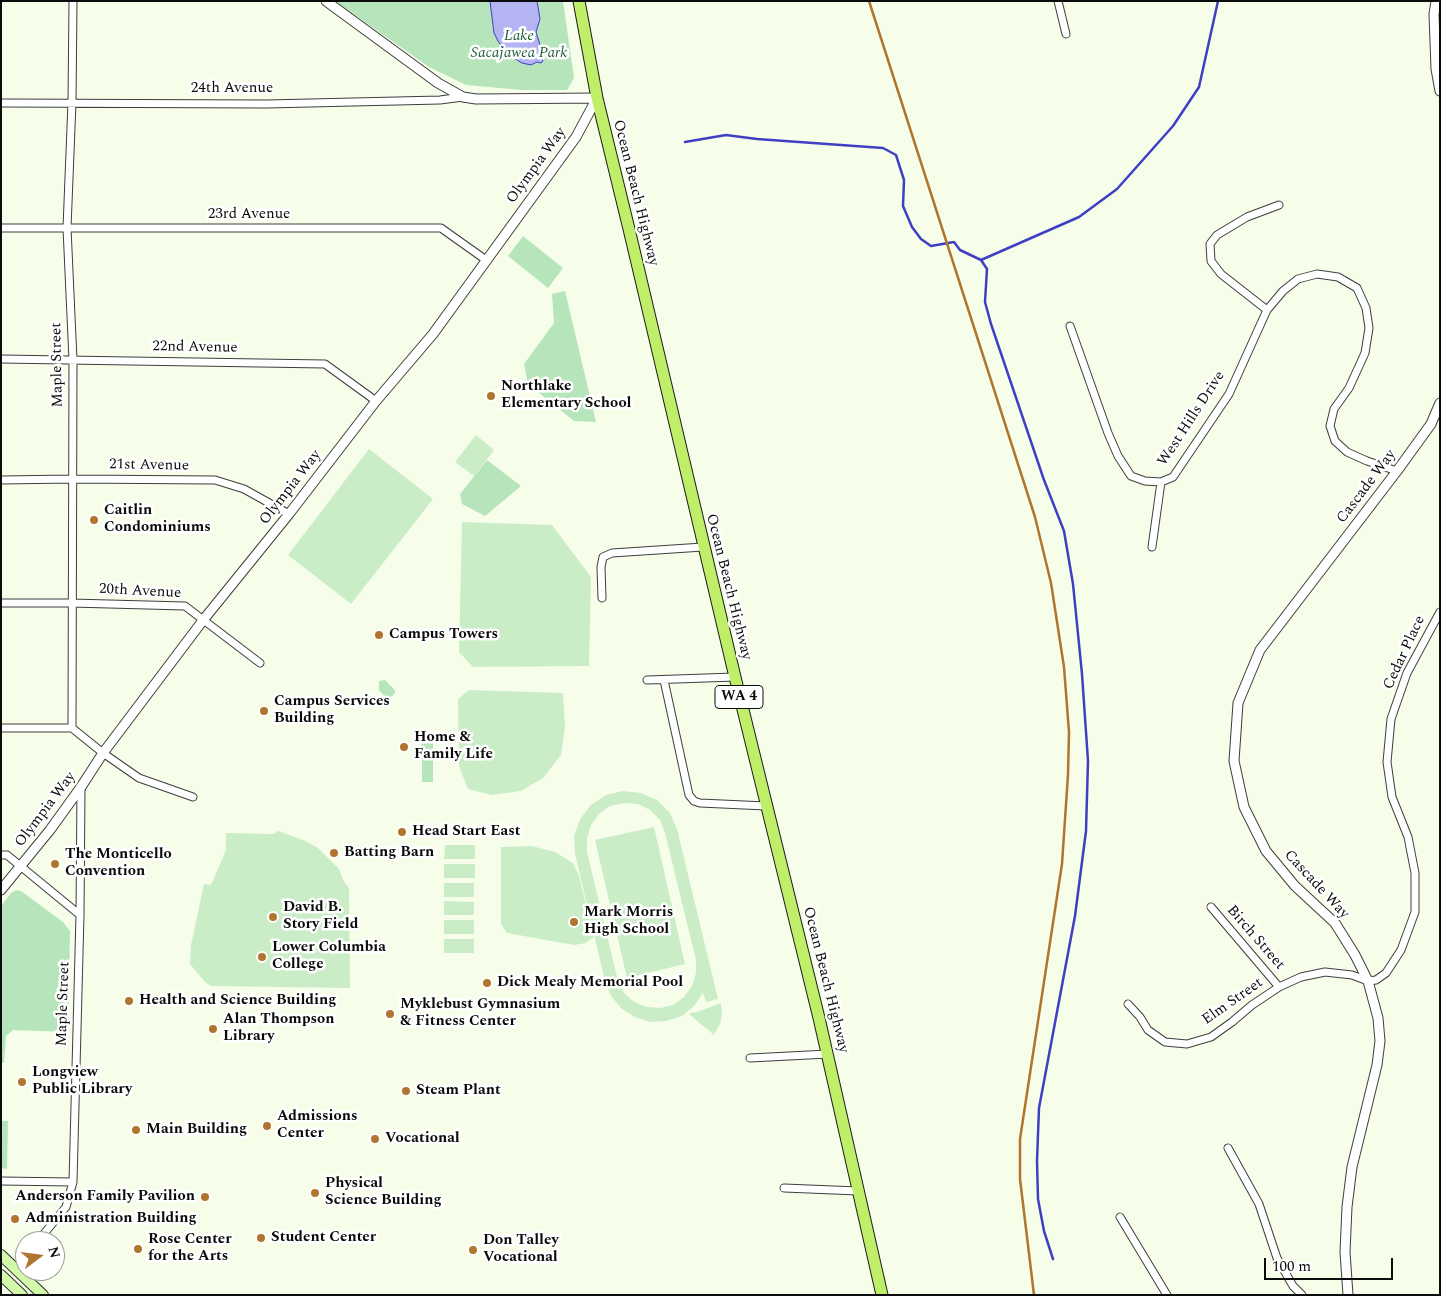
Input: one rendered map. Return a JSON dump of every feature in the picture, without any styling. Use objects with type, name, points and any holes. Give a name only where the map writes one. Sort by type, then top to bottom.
[{"type":"main road","name":"Ocean Beach Highway","points":[[579,1],[597,98],[703,547],[828,1054],[882,1295]]},
{"type":"main road","points":[[1,1255],[15,1269]]},
{"type":"main road","points":[[1,1274],[22,1295]]},
{"type":"main road","points":[[28,1281],[43,1295]]},
{"type":"street","name":"Maple Street","points":[[72,728],[73,360],[67,228],[74,1]]},
{"type":"street","points":[[326,1],[438,83],[463,97],[476,99],[597,98]]},
{"type":"street","points":[[1058,1],[1066,34]]},
{"type":"street","points":[[1436,1],[1434,14],[1436,69],[1440,91]]},
{"type":"street","name":"24th Avenue","points":[[1,102],[276,103],[440,100],[463,97]]},
{"type":"street","name":"Olympia Way","points":[[1,890],[50,830],[104,753],[204,620],[376,401],[433,334],[576,136],[597,98]]},
{"type":"street","points":[[1267,310],[1221,274],[1211,262],[1210,244],[1217,235],[1247,217],[1278,205]]},
{"type":"street","name":"23rd Avenue","points":[[1,228],[441,228],[486,260]]},
{"type":"street","name":"West Hills Drive","points":[[1070,326],[1108,434],[1118,456],[1131,476],[1144,481],[1161,482],[1172,477],[1228,394],[1267,310],[1283,290],[1298,279],[1317,274],[1338,277],[1357,288],[1366,308],[1369,328],[1365,353],[1349,388],[1334,408],[1330,426],[1335,441],[1347,452],[1397,471]]},
{"type":"street","name":"22nd Avenue","points":[[1,359],[325,364],[376,401]]},
{"type":"street","name":"Cascade Way","points":[[1348,1295],[1345,1252],[1348,1199],[1352,1167],[1377,1065],[1380,1041],[1378,1018],[1368,981],[1355,955],[1335,923],[1295,886],[1266,851],[1244,807],[1234,761],[1238,703],[1260,650],[1397,471],[1431,424],[1440,403]]},
{"type":"street","name":"21st Avenue","points":[[1,480],[215,480],[244,489],[289,514]]},
{"type":"street","points":[[1152,547],[1161,482]]},
{"type":"street","points":[[602,598],[600,567],[603,557],[612,553],[703,547]]},
{"type":"street","name":"20th Avenue","points":[[1,603],[185,606],[260,663]]},
{"type":"street","name":"Cedar Place","points":[[1368,981],[1376,980],[1386,973],[1402,950],[1415,912],[1415,872],[1408,837],[1392,797],[1387,762],[1391,719],[1407,673],[1440,612]]},
{"type":"street","points":[[647,680],[735,677]]},
{"type":"street","points":[[664,680],[689,795],[694,801],[700,803],[766,806]]},
{"type":"street","points":[[1,728],[72,728],[139,778],[193,797]]},
{"type":"street","name":"Maple Street","points":[[46,1231],[66,1207],[73,1182],[80,915],[81,787]]},
{"type":"street","points":[[1,855],[7,855],[80,915]]},
{"type":"street","name":"Birch Street","points":[[1211,907],[1279,987]]},
{"type":"street","name":"Elm Street","points":[[1128,1004],[1140,1017],[1148,1030],[1165,1042],[1187,1044],[1212,1037],[1252,1005],[1279,987],[1301,977],[1325,972],[1352,974],[1368,981]]},
{"type":"street","points":[[750,1058],[828,1054]]},
{"type":"street","points":[[1228,1148],[1259,1204],[1277,1258],[1293,1286],[1302,1295]]},
{"type":"street","points":[[1,1181],[73,1182]]},
{"type":"street","points":[[784,1188],[858,1191]]},
{"type":"street","points":[[1120,1218],[1167,1295]]},
{"type":"green space","name":"Lake Sacajawea Park","points":[[335,1],[563,1],[574,78],[567,90],[522,90],[466,85],[429,67]]},
{"type":"green space","points":[[523,236],[563,268],[548,288],[508,256]]},
{"type":"green space","points":[[565,291],[596,422],[574,421],[528,384],[524,364],[554,323],[552,294]]},
{"type":"green space","points":[[476,435],[494,450],[474,476],[455,462]]},
{"type":"green space","points":[[369,449],[433,499],[351,604],[288,555]]},
{"type":"green space","points":[[487,460],[521,486],[485,516],[462,504],[460,494]]},
{"type":"green space","points":[[462,522],[552,525],[591,577],[589,666],[473,667],[459,652]]},
{"type":"green space","points":[[385,680],[395,690],[391,697],[386,698],[379,690],[379,681]]},
{"type":"green space","points":[[469,690],[563,693],[565,727],[561,755],[543,778],[521,791],[491,795],[468,789],[459,766],[458,699]]},
{"type":"green space","points":[[421,732],[433,732],[433,757],[421,757]]},
{"type":"green space","points":[[422,759],[433,759],[433,782],[422,782]]},
{"type":"green space","points":[[623,791],[641,793],[657,800],[670,813],[677,829],[718,999],[706,1002],[703,993],[694,1006],[682,1016],[666,1021],[650,1022],[635,1017],[622,1009],[611,996],[605,981],[575,854],[574,836],[580,819],[591,805],[606,795]],"holes":[[[624,803],[638,804],[650,810],[660,820],[665,833],[696,960],[696,973],[692,986],[684,997],[673,1005],[660,1008],[647,1007],[634,1002],[624,993],[618,981],[587,852],[587,838],[591,825],[599,814],[610,806]]]},
{"type":"green space","points":[[654,827],[685,964],[627,978],[595,840]]},
{"type":"green space","name":"David B. Story Field","points":[[279,831],[318,848],[339,869],[344,882],[349,888],[350,988],[211,986],[205,982],[190,964],[191,945],[204,884],[211,885],[226,850],[226,833],[273,834]]},
{"type":"green space","points":[[445,845],[475,845],[475,859],[444,859]]},
{"type":"green space","points":[[532,846],[555,852],[573,863],[579,876],[594,937],[586,943],[574,945],[507,933],[501,924],[501,847]]},
{"type":"green space","points":[[444,864],[475,864],[475,878],[444,878]]},
{"type":"green space","points":[[444,883],[474,883],[474,897],[444,897]]},
{"type":"green space","points":[[16,890],[21,891],[63,922],[70,931],[68,1032],[13,1030],[6,1036],[4,1063],[1,1063],[1,906],[11,893]]},
{"type":"green space","points":[[444,901],[474,902],[474,915],[444,915]]},
{"type":"green space","points":[[444,920],[474,920],[474,934],[444,934]]},
{"type":"green space","points":[[444,939],[474,939],[474,953],[444,953]]},
{"type":"green space","points":[[721,1003],[722,1014],[720,1024],[714,1035],[690,1015],[691,1012],[694,1013]]},
{"type":"green space","points":[[1,1110],[2,1121],[8,1121],[7,1169],[1,1168]]},
{"type":"water","points":[[490,1],[537,1],[540,19],[536,32],[542,51],[541,58],[543,61],[541,63],[537,62],[531,65],[522,63],[507,54],[494,33]]},
{"type":"waterway","points":[[981,260],[1079,217],[1117,189],[1173,126],[1199,87],[1218,1]]},
{"type":"waterway","points":[[685,142],[726,135],[883,148],[896,155],[904,180],[903,206],[912,227],[921,239],[931,246],[954,242],[960,250],[981,260],[987,269],[985,302],[991,324],[1044,480],[1064,531],[1073,584],[1088,761],[1086,831],[1075,916],[1039,1108],[1038,1199],[1044,1231],[1053,1259]]},
{"type":"railway","points":[[869,1],[1035,517],[1051,583],[1064,667],[1069,732],[1062,864],[1020,1139],[1020,1179],[1034,1295]]},
{"type":"place","name":"Northlake Elementary School","points":[[491,396]]},
{"type":"place","name":"Caitlin Condominiums","points":[[94,520]]},
{"type":"place","name":"Campus Towers","points":[[379,635]]},
{"type":"place","name":"Campus Services Building","points":[[264,711]]},
{"type":"place","name":"Home & Family Life","points":[[404,747]]},
{"type":"place","name":"Head Start East","points":[[402,832]]},
{"type":"place","name":"Batting Barn","points":[[334,853]]},
{"type":"place","name":"The Monticello Convention","points":[[55,864]]},
{"type":"place","name":"David B. Story Field","points":[[273,917]]},
{"type":"place","name":"Mark Morris High School","points":[[574,922]]},
{"type":"place","name":"Lower Columbia College","points":[[262,957]]},
{"type":"place","name":"Dick Mealy Memorial Pool","points":[[487,983]]},
{"type":"place","name":"Health and Science Building","points":[[129,1001]]},
{"type":"place","name":"Myklebust Gymnasium & Fitness Center","points":[[390,1014]]},
{"type":"place","name":"Alan Thompson Library","points":[[213,1029]]},
{"type":"place","name":"Longview Public Library","points":[[22,1082]]},
{"type":"place","name":"Steam Plant","points":[[406,1091]]},
{"type":"place","name":"Admissions Center","points":[[267,1126]]},
{"type":"place","name":"Main Building","points":[[136,1130]]},
{"type":"place","name":"Vocational","points":[[375,1139]]},
{"type":"place","name":"Physical Science Building","points":[[315,1193]]},
{"type":"place","name":"Anderson Family Pavilion","points":[[205,1197]]},
{"type":"place","name":"Administration Building","points":[[15,1219]]},
{"type":"place","name":"Student Center","points":[[261,1238]]},
{"type":"place","name":"Rose Center for the Arts","points":[[138,1249]]},
{"type":"place","name":"Don Talley Vocational","points":[[473,1250]]}]
